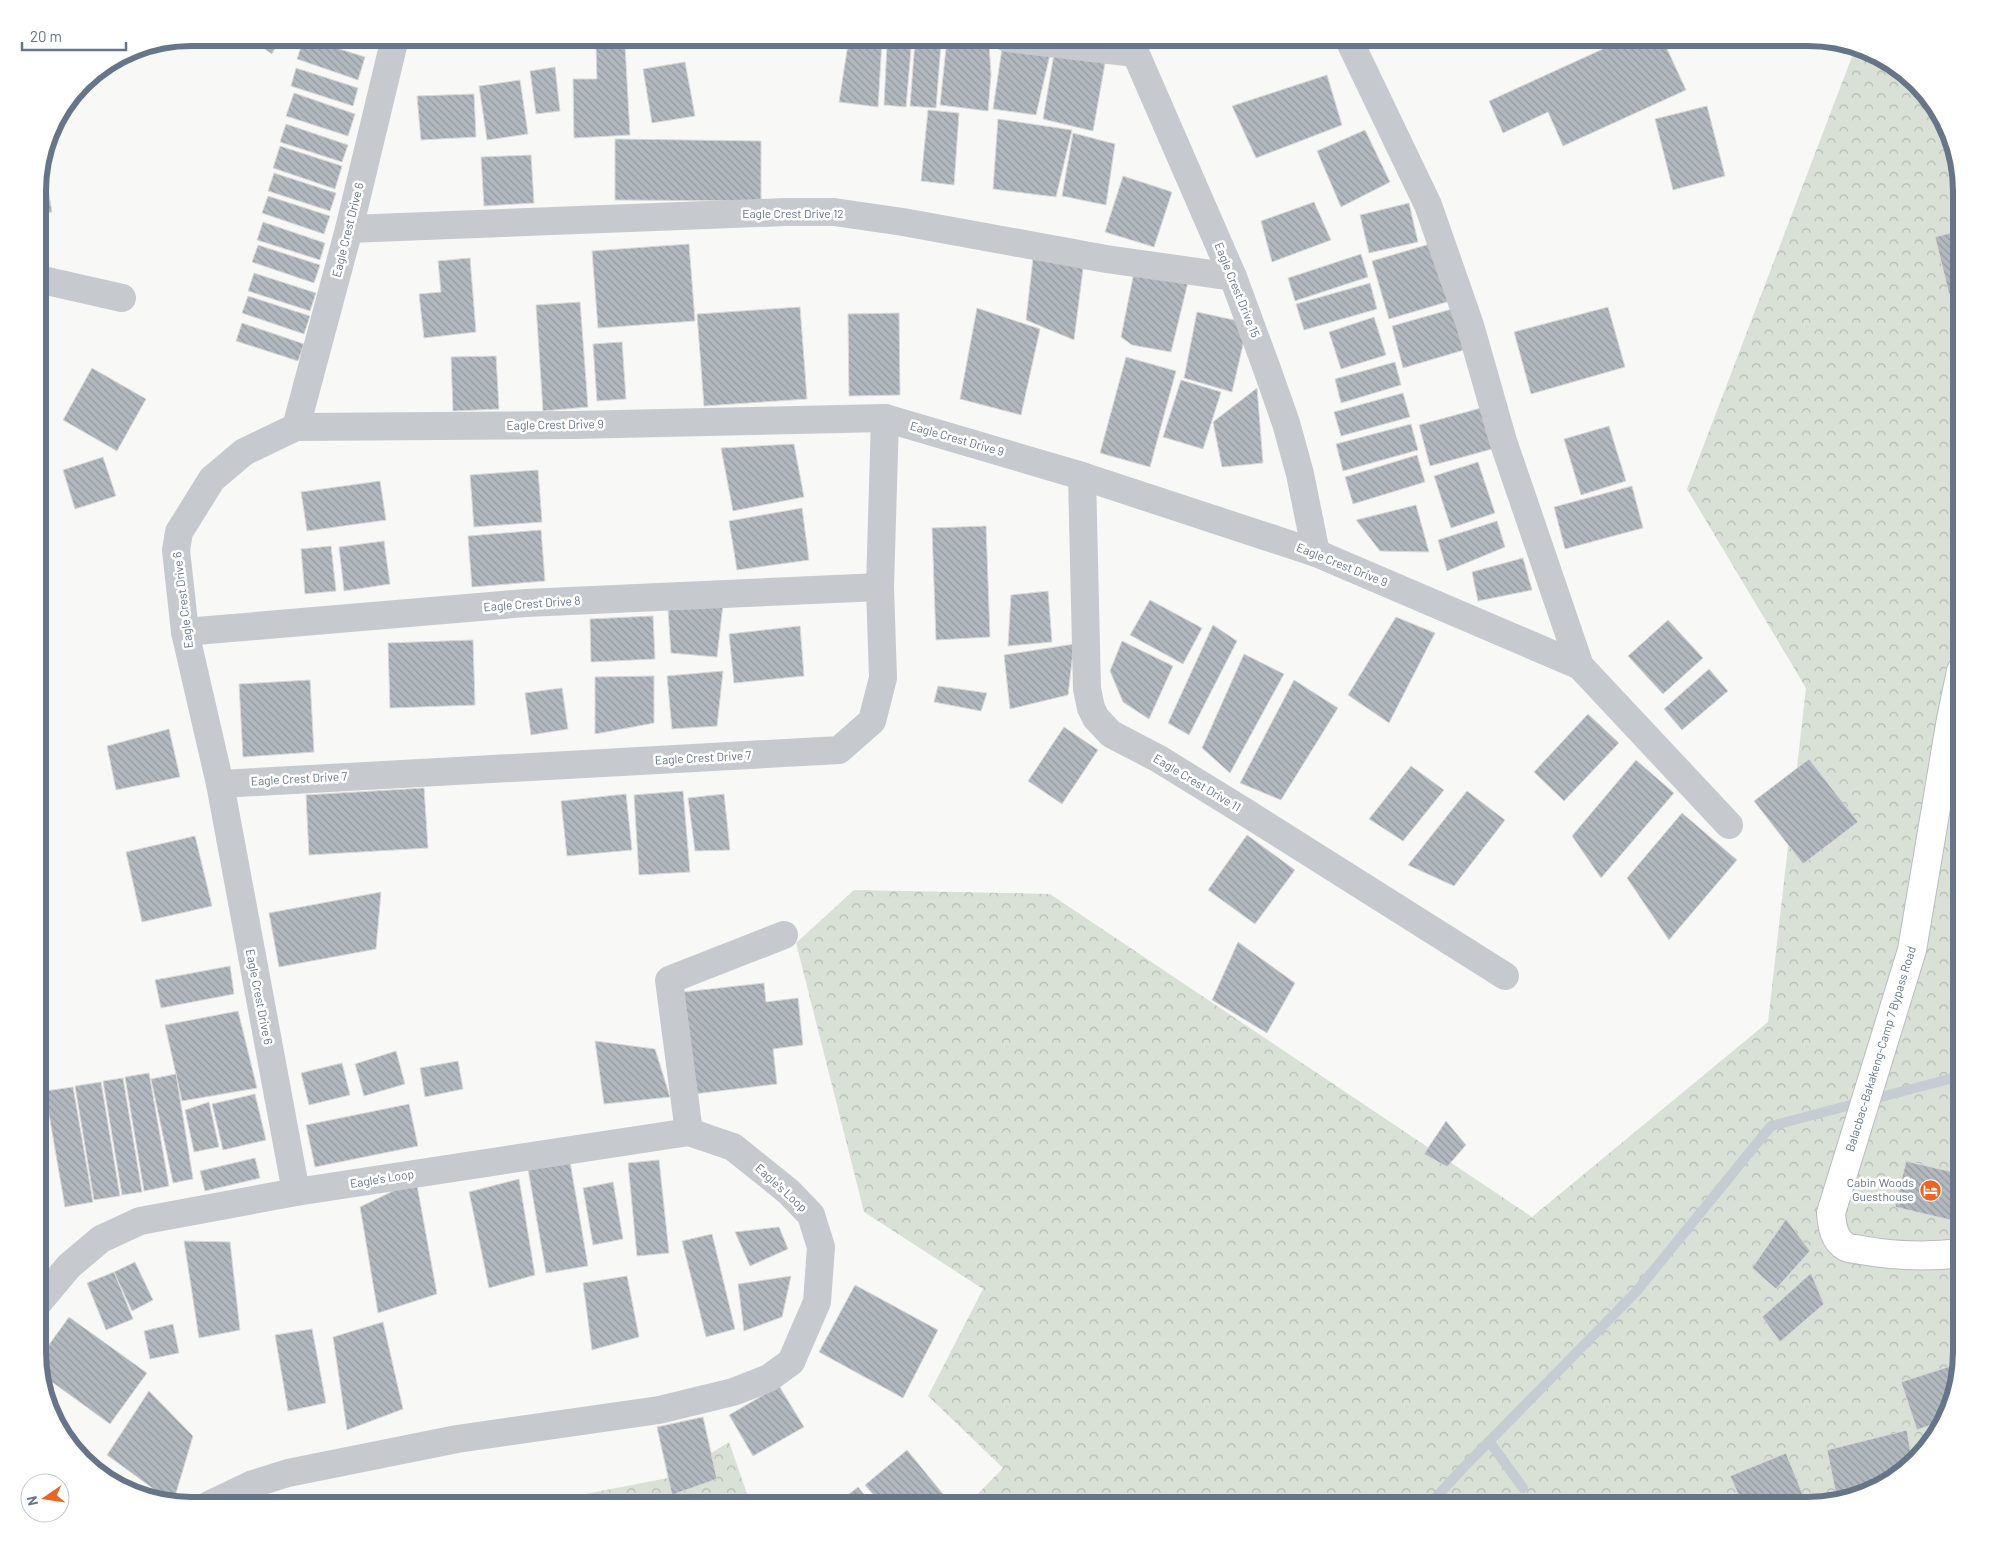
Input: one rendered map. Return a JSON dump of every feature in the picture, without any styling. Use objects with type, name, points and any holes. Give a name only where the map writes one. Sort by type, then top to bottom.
[{"type":"main road","name":"Balacbac-Bakakeng-Camp 7 Bypass Road","points":[[1953,710],[1912,950],[1882,1053],[1831,1213],[1832,1226],[1836,1238],[1846,1248],[1877,1253],[1933,1256],[1953,1254]]},
{"type":"street","name":"Eagle Crest Drive 15","points":[[1133,46],[1233,277],[1286,423],[1300,474],[1316,553]]},
{"type":"street","points":[[1352,46],[1428,205],[1470,325],[1503,441],[1580,666],[1729,825]]},
{"type":"street","name":"Eagle Crest Drive 6","points":[[296,1192],[220,784],[185,632],[176,550],[179,532],[212,479],[244,452],[296,427],[349,229],[393,47]]},
{"type":"street","name":"Eagle Crest Drive 12","points":[[349,229],[786,212],[834,212],[903,222],[1106,259],[1233,277]]},
{"type":"street","points":[[47,281],[122,298]]},
{"type":"street","name":"Eagle Crest Drive 9","points":[[296,427],[582,425],[884,418],[1082,476],[1316,553],[1580,666]]},
{"type":"street","name":"Eagle Crest Drive 7","points":[[220,784],[839,750],[872,721],[883,678],[880,587],[884,418]]},
{"type":"street","name":"Eagle Crest Drive 11","points":[[1082,476],[1087,689],[1091,708],[1096,718],[1111,734],[1159,759],[1506,976]]},
{"type":"street","name":"Eagle Crest Drive 8","points":[[185,632],[526,604],[880,587]]},
{"type":"street","points":[[689,1132],[669,980],[784,935]]},
{"type":"street","name":"Eagle's Loop","points":[[47,1292],[69,1266],[100,1239],[140,1221],[296,1192],[689,1132],[733,1147],[789,1192],[811,1215],[821,1247],[817,1302],[791,1362],[769,1378],[733,1392],[659,1410],[457,1439],[306,1469],[253,1484],[227,1497]]},
{"type":"green space","points":[[1853,54],[1863,57],[1896,76],[1923,103],[1938,127],[1945,145],[1952,172],[1953,191],[1953,1352],[1952,1371],[1945,1398],[1938,1416],[1923,1440],[1896,1467],[1872,1482],[1845,1492],[1827,1496],[975,1497],[1003,1468],[928,1396],[983,1289],[864,1212],[796,943],[854,890],[1050,894],[1532,1217],[1768,1022],[1806,688],[1687,489]]},
{"type":"green space","points":[[729,1442],[748,1497],[577,1497],[580,1495],[673,1477]]},
{"type":"building","points":[[1002,46],[1030,46],[1051,50],[1036,115],[993,109]]},
{"type":"building","points":[[1609,46],[1666,46],[1686,90],[1563,146],[1548,112],[1503,133],[1489,101]]},
{"type":"building","points":[[262,47],[276,47],[272,54]]},
{"type":"building","points":[[301,47],[333,47],[365,57],[358,80],[297,59]]},
{"type":"building","points":[[596,47],[625,47],[630,135],[574,138],[573,79],[597,79]]},
{"type":"building","points":[[848,47],[882,47],[878,107],[839,102]]},
{"type":"building","points":[[887,47],[911,49],[906,107],[884,105]]},
{"type":"building","points":[[915,47],[941,47],[936,108],[910,106]]},
{"type":"building","points":[[946,47],[989,47],[991,74],[988,111],[940,105]]},
{"type":"building","points":[[1055,48],[1107,52],[1093,131],[1043,119]]},
{"type":"building","points":[[685,62],[695,116],[652,123],[643,69]]},
{"type":"building","points":[[555,67],[560,111],[536,114],[530,71]]},
{"type":"building","points":[[296,68],[358,88],[353,106],[291,86]]},
{"type":"building","points":[[1327,75],[1342,125],[1256,158],[1232,106]]},
{"type":"building","points":[[520,80],[528,134],[487,140],[479,86]]},
{"type":"building","points":[[294,93],[355,114],[348,136],[286,116]]},
{"type":"building","points":[[474,94],[476,137],[421,140],[417,96]]},
{"type":"building","points":[[1707,106],[1725,176],[1673,190],[1655,119]]},
{"type":"building","points":[[928,110],[959,113],[954,185],[921,181]]},
{"type":"building","points":[[998,119],[1072,130],[1056,197],[993,189]]},
{"type":"building","points":[[286,124],[348,145],[342,162],[280,142]]},
{"type":"building","points":[[1365,130],[1390,182],[1341,207],[1317,151]]},
{"type":"building","points":[[1073,133],[1115,144],[1106,205],[1062,196]]},
{"type":"building","points":[[615,139],[761,141],[761,201],[615,200]]},
{"type":"building","points":[[280,146],[342,166],[335,189],[273,168]]},
{"type":"building","points":[[531,155],[534,203],[484,206],[481,157]]},
{"type":"building","points":[[274,173],[336,193],[330,211],[268,191]]},
{"type":"building","points":[[1123,176],[1172,192],[1154,247],[1105,232]]},
{"type":"building","points":[[47,184],[52,212],[47,213]]},
{"type":"building","points":[[268,196],[330,216],[324,234],[262,213]]},
{"type":"building","points":[[1314,202],[1331,240],[1272,262],[1261,221]]},
{"type":"building","points":[[1409,203],[1418,242],[1369,253],[1360,215]]},
{"type":"building","points":[[263,222],[325,243],[320,260],[257,240]]},
{"type":"building","points":[[1953,232],[1953,293],[1949,294],[1935,237]]},
{"type":"building","points":[[1433,243],[1450,301],[1389,319],[1372,261]]},
{"type":"building","points":[[689,244],[695,321],[598,328],[592,251]]},
{"type":"building","points":[[258,245],[320,265],[314,283],[252,262]]},
{"type":"building","points":[[1361,254],[1368,277],[1295,301],[1288,278]]},
{"type":"building","points":[[470,258],[476,332],[424,338],[419,294],[441,292],[438,261]]},
{"type":"building","points":[[1033,258],[1084,261],[1074,340],[1026,320]]},
{"type":"building","points":[[1135,267],[1189,278],[1171,352],[1132,345],[1121,337]]},
{"type":"building","points":[[254,273],[316,293],[310,311],[248,291]]},
{"type":"building","points":[[1370,283],[1377,309],[1304,330],[1296,304]]},
{"type":"building","points":[[248,296],[310,316],[304,334],[242,313]]},
{"type":"building","points":[[580,302],[588,407],[543,411],[536,305]]},
{"type":"building","points":[[800,307],[807,399],[704,406],[697,314]]},
{"type":"building","points":[[1608,307],[1625,367],[1531,394],[1514,332]]},
{"type":"building","points":[[977,308],[1040,329],[1021,415],[960,399]]},
{"type":"building","points":[[1452,309],[1464,350],[1403,368],[1392,326]]},
{"type":"building","points":[[1197,312],[1248,323],[1232,392],[1184,378]]},
{"type":"building","points":[[899,313],[900,395],[849,396],[848,314]]},
{"type":"building","points":[[1374,317],[1386,355],[1341,369],[1329,332]]},
{"type":"building","points":[[242,323],[304,344],[298,361],[236,341]]},
{"type":"building","points":[[622,342],[626,399],[597,401],[593,344]]},
{"type":"building","points":[[496,356],[499,409],[453,411],[451,357]]},
{"type":"building","points":[[1126,357],[1176,371],[1150,467],[1100,453]]},
{"type":"building","points":[[1395,362],[1401,385],[1341,403],[1335,379]]},
{"type":"building","points":[[92,368],[146,399],[117,451],[63,420]]},
{"type":"building","points":[[1181,380],[1221,392],[1203,449],[1163,437]]},
{"type":"building","points":[[1257,388],[1263,463],[1222,467],[1213,422]]},
{"type":"building","points":[[1403,393],[1410,417],[1341,436],[1334,412]]},
{"type":"building","points":[[1481,408],[1492,449],[1430,466],[1419,425]]},
{"type":"building","points":[[1411,424],[1418,450],[1343,471],[1336,444]]},
{"type":"building","points":[[1609,426],[1626,481],[1581,495],[1564,439]]},
{"type":"building","points":[[794,444],[804,497],[733,511],[721,448]]},
{"type":"building","points":[[1417,455],[1425,482],[1353,504],[1345,477]]},
{"type":"building","points":[[103,457],[116,496],[75,509],[63,470]]},
{"type":"building","points":[[1478,462],[1495,513],[1451,528],[1434,476]]},
{"type":"building","points":[[538,470],[542,522],[474,527],[470,475]]},
{"type":"building","points":[[380,481],[386,520],[307,531],[301,492]]},
{"type":"building","points":[[1632,486],[1643,528],[1565,549],[1554,507]]},
{"type":"building","points":[[1416,505],[1429,552],[1380,551],[1356,520]]},
{"type":"building","points":[[802,508],[809,560],[737,570],[729,521]]},
{"type":"building","points":[[1497,521],[1505,547],[1447,571],[1438,540]]},
{"type":"building","points":[[986,526],[990,637],[936,640],[932,528]]},
{"type":"building","points":[[541,530],[545,581],[472,587],[468,536]]},
{"type":"building","points":[[384,541],[390,584],[344,591],[339,547]]},
{"type":"building","points":[[331,546],[336,591],[305,594],[301,549]]},
{"type":"building","points":[[1523,558],[1532,590],[1478,601],[1472,572]]},
{"type":"building","points":[[1048,591],[1052,642],[1008,646],[1011,595]]},
{"type":"building","points":[[1150,600],[1202,628],[1183,664],[1130,635]]},
{"type":"building","points":[[723,604],[717,657],[671,653],[668,610]]},
{"type":"building","points":[[653,616],[655,659],[591,662],[590,619]]},
{"type":"building","points":[[1396,617],[1435,633],[1389,723],[1348,695]]},
{"type":"building","points":[[1668,620],[1703,658],[1663,694],[1628,656]]},
{"type":"building","points":[[1213,625],[1237,641],[1189,735],[1168,723]]},
{"type":"building","points":[[800,626],[804,676],[734,683],[729,634]]},
{"type":"building","points":[[473,640],[475,705],[390,708],[388,643]]},
{"type":"building","points":[[1122,641],[1173,666],[1149,719],[1123,702],[1110,671]]},
{"type":"building","points":[[1074,644],[1068,695],[1010,709],[1004,655]]},
{"type":"building","points":[[1244,654],[1284,674],[1230,773],[1202,748]]},
{"type":"building","points":[[1709,669],[1728,691],[1682,730],[1664,709]]},
{"type":"building","points":[[723,671],[717,726],[672,729],[667,676]]},
{"type":"building","points":[[654,676],[654,723],[595,734],[595,677]]},
{"type":"building","points":[[310,680],[314,752],[243,757],[239,684]]},
{"type":"building","points":[[1294,680],[1338,708],[1281,800],[1240,783]]},
{"type":"building","points":[[938,686],[987,693],[981,711],[934,702]]},
{"type":"building","points":[[562,688],[568,729],[531,735],[525,693]]},
{"type":"building","points":[[1588,714],[1619,743],[1564,801],[1534,772]]},
{"type":"building","points":[[1064,727],[1098,750],[1062,804],[1028,781]]},
{"type":"building","points":[[169,729],[180,777],[116,790],[107,746]]},
{"type":"building","points":[[1809,759],[1858,822],[1803,864],[1754,801]]},
{"type":"building","points":[[1636,760],[1674,793],[1601,878],[1572,836]]},
{"type":"building","points":[[1411,766],[1444,790],[1403,841],[1369,819]]},
{"type":"building","points":[[424,788],[428,848],[309,855],[306,795]]},
{"type":"building","points":[[683,791],[690,872],[639,875],[634,795]]},
{"type":"building","points":[[1467,791],[1505,820],[1454,886],[1408,865]]},
{"type":"building","points":[[626,794],[632,850],[567,856],[561,801]]},
{"type":"building","points":[[724,794],[730,850],[695,851],[688,798]]},
{"type":"building","points":[[1682,813],[1737,860],[1669,940],[1627,878]]},
{"type":"building","points":[[1247,835],[1295,870],[1255,924],[1208,890]]},
{"type":"building","points":[[195,836],[212,906],[142,922],[126,852]]},
{"type":"building","points":[[381,892],[376,949],[279,967],[269,913]]},
{"type":"building","points":[[1238,942],[1295,983],[1267,1033],[1212,1000]]},
{"type":"building","points":[[230,966],[234,994],[161,1008],[155,980]]},
{"type":"building","points":[[764,983],[766,1002],[798,998],[803,1045],[773,1049],[777,1084],[694,1094],[683,992]]},
{"type":"building","points":[[238,1011],[257,1088],[182,1101],[165,1025]]},
{"type":"building","points":[[595,1041],[655,1049],[670,1097],[604,1104]]},
{"type":"building","points":[[396,1051],[405,1084],[364,1096],[355,1064]]},
{"type":"building","points":[[458,1061],[463,1089],[425,1097],[420,1068]]},
{"type":"building","points":[[342,1063],[350,1095],[309,1105],[301,1073]]},
{"type":"building","points":[[149,1073],[169,1186],[144,1191],[125,1077]]},
{"type":"building","points":[[176,1074],[193,1179],[173,1183],[151,1079]]},
{"type":"building","points":[[123,1078],[142,1192],[122,1195],[103,1081]]},
{"type":"building","points":[[101,1082],[120,1196],[94,1200],[75,1086]]},
{"type":"building","points":[[73,1087],[93,1202],[65,1207],[47,1103],[47,1091]]},
{"type":"building","points":[[255,1094],[266,1140],[223,1150],[212,1104]]},
{"type":"building","points":[[209,1102],[219,1147],[194,1152],[185,1110]]},
{"type":"building","points":[[409,1104],[418,1146],[315,1167],[306,1125]]},
{"type":"building","points":[[1446,1121],[1466,1145],[1447,1167],[1424,1154]]},
{"type":"building","points":[[255,1158],[260,1178],[205,1191],[200,1171]]},
{"type":"building","points":[[659,1160],[669,1253],[637,1256],[628,1163]]},
{"type":"building","name":"Cabin Woods Guesthouse","points":[[1906,1161],[1953,1172],[1953,1221],[1895,1207]]},
{"type":"building","points":[[570,1162],[588,1266],[546,1273],[528,1169]]},
{"type":"building","points":[[519,1179],[535,1275],[489,1288],[469,1192]]},
{"type":"building","points":[[416,1180],[437,1294],[378,1313],[360,1207]]},
{"type":"building","points":[[613,1182],[623,1239],[593,1245],[583,1188]]},
{"type":"building","points":[[1786,1219],[1810,1251],[1776,1289],[1752,1268]]},
{"type":"building","points":[[779,1227],[788,1249],[750,1266],[735,1232]]},
{"type":"building","points":[[712,1234],[735,1329],[706,1337],[682,1241]]},
{"type":"building","points":[[184,1241],[230,1242],[240,1330],[199,1338]]},
{"type":"building","points":[[135,1262],[153,1300],[132,1311],[114,1272]]},
{"type":"building","points":[[114,1272],[133,1319],[106,1330],[87,1283]]},
{"type":"building","points":[[1811,1273],[1824,1304],[1780,1342],[1762,1317]]},
{"type":"building","points":[[627,1276],[639,1337],[592,1350],[583,1283]]},
{"type":"building","points":[[791,1276],[782,1317],[744,1331],[738,1284]]},
{"type":"building","points":[[855,1285],[938,1330],[903,1398],[819,1352]]},
{"type":"building","points":[[69,1317],[147,1373],[110,1424],[49,1380],[47,1348]]},
{"type":"building","points":[[383,1322],[403,1409],[347,1430],[333,1337]]},
{"type":"building","points":[[173,1324],[179,1353],[150,1359],[144,1331]]},
{"type":"building","points":[[312,1329],[326,1403],[288,1411],[275,1335]]},
{"type":"building","points":[[1952,1365],[1948,1389],[1938,1416],[1933,1424],[1917,1430],[1901,1382]]},
{"type":"building","points":[[779,1386],[804,1427],[753,1456],[729,1415]]},
{"type":"building","points":[[149,1391],[193,1436],[175,1496],[160,1493],[107,1455]]},
{"type":"building","points":[[703,1417],[717,1479],[672,1495],[657,1427]]},
{"type":"building","points":[[1907,1430],[1911,1453],[1896,1467],[1872,1482],[1836,1494],[1827,1450]]},
{"type":"building","points":[[907,1450],[945,1497],[875,1497],[865,1485]]},
{"type":"building","points":[[1786,1453],[1804,1497],[1739,1497],[1730,1476]]},
{"type":"building","points":[[858,1487],[866,1497],[845,1497]]},
{"type":"waterway","points":[[1436,1497],[1636,1292],[1771,1126],[1953,1078]]},
{"type":"waterway","points":[[1489,1441],[1523,1488]]},
{"type":"place","name":"Cabin Woods Guesthouse","points":[[1930,1190]]}]
